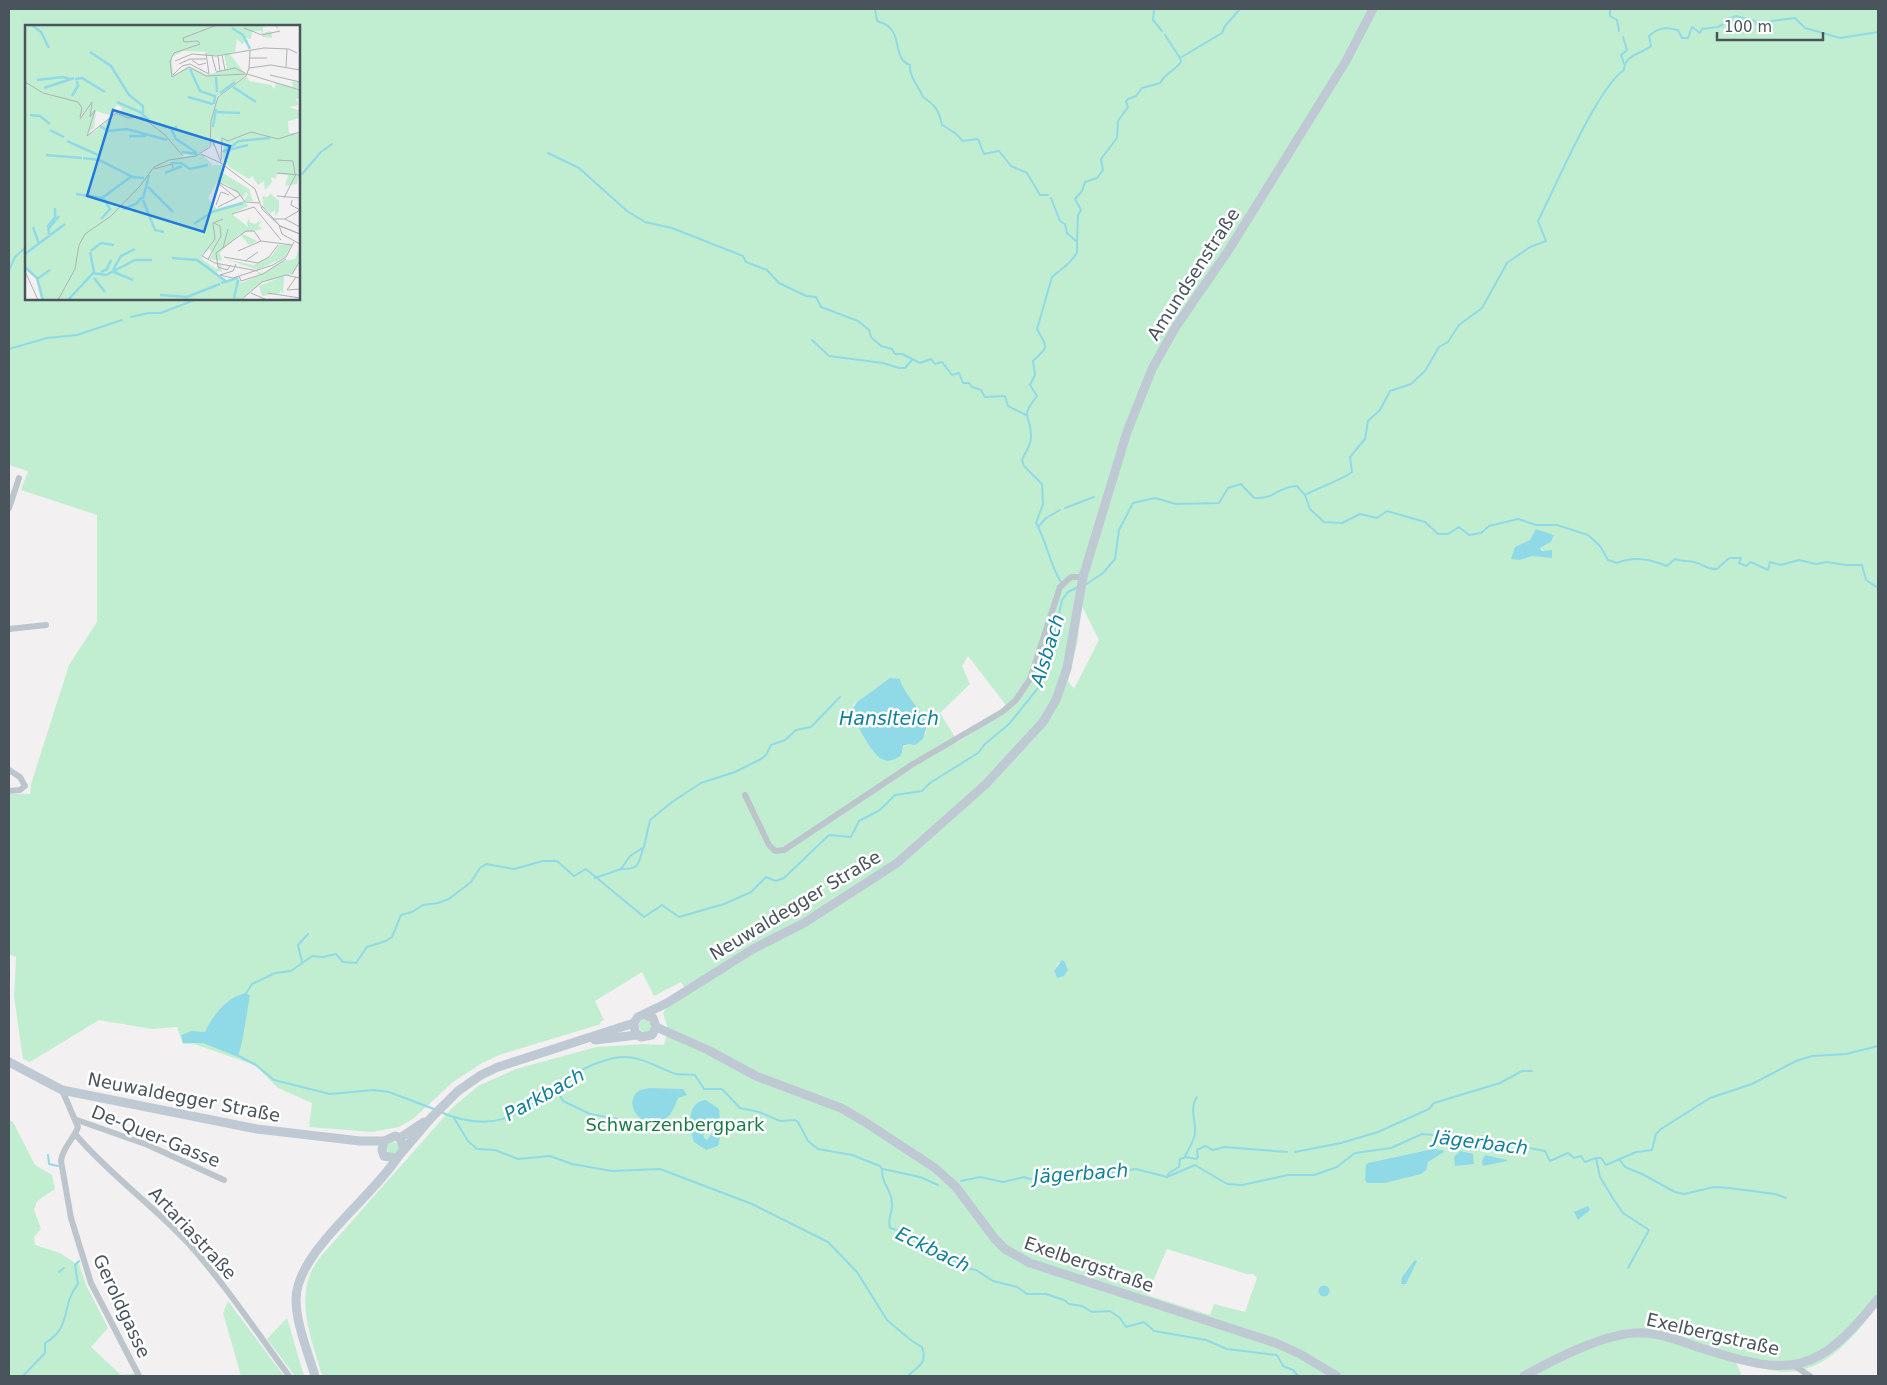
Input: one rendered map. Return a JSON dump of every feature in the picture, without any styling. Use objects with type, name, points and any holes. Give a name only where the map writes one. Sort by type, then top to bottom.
[{"type":"main road","name":"Amundsenstraße","points":[[1082,579],[1132,416],[1159,355],[1174,328],[1230,248],[1358,42],[1373,9]]},
{"type":"main road","name":"Neuwaldegger Straße","points":[[645,1014],[667,1003],[747,953],[836,904],[884,872],[950,818],[986,784],[1032,737],[1052,708],[1067,668],[1082,579]]},
{"type":"main road","name":"Neuwaldegger Straße","points":[[654,1027],[667,1003]]},
{"type":"main road","points":[[315,1376],[298,1312],[298,1284],[304,1270],[313,1256],[372,1188],[392,1168],[397,1158],[402,1155],[404,1149],[444,1104],[464,1086],[498,1067],[577,1043],[634,1022],[638,1017],[645,1014],[654,1027],[645,1038],[637,1035],[577,1043]]},
{"type":"main road","points":[[634,1022],[634,1029],[637,1035]]},
{"type":"main road","name":"Exelbergstraße","points":[[654,1027],[708,1050],[775,1084],[841,1108],[902,1146],[948,1179],[994,1239],[1012,1254],[1030,1263],[1276,1343],[1300,1354],[1337,1376]]},
{"type":"main road","name":"Neuwaldegger Straße","points":[[9,1062],[62,1090],[257,1129],[360,1141],[384,1149],[397,1158]]},
{"type":"main road","name":"Neuwaldegger Straße","points":[[384,1149],[391,1136],[400,1138],[431,1118]]},
{"type":"main road","points":[[400,1138],[404,1149]]},
{"type":"main road","points":[[372,1188],[385,1166],[384,1149]]},
{"type":"main road","name":"Exelbergstraße","points":[[1524,1376],[1566,1355],[1622,1335],[1638,1333],[1657,1334],[1713,1352],[1761,1364],[1793,1365],[1812,1360],[1831,1350],[1849,1333],[1878,1299]]},
{"type":"street","points":[[9,508],[19,478]]},
{"type":"street","points":[[745,795],[769,845],[775,851],[784,850],[913,764],[1008,707],[1021,694],[1030,679],[1060,587],[1075,576],[1082,579]]},
{"type":"street","points":[[9,629],[46,625]]},
{"type":"street","points":[[9,770],[23,780],[23,789],[9,790]]},
{"type":"street","points":[[62,1090],[77,1120],[76,1135]]},
{"type":"street","name":"De-Quer-Gasse","points":[[77,1120],[148,1145],[224,1180]]},
{"type":"street","name":"Geroldgasse","points":[[76,1135],[63,1153],[61,1161],[80,1254],[91,1283],[139,1376]]},
{"type":"street","name":"Artariastraße","points":[[76,1135],[95,1157],[159,1212],[188,1244],[228,1290],[289,1376]]},
{"type":"street","points":[[1793,1365],[1810,1376]]},
{"type":"green space","name":"Schwarzenbergpark","points":[[9,9],[1878,9],[1878,1305],[1847,1342],[1822,1362],[1792,1372],[1775,1371],[1734,1358],[1742,1376],[322,1376],[306,1315],[307,1285],[312,1270],[321,1256],[452,1108],[478,1086],[516,1069],[596,1047],[645,1044],[664,1045],[668,1029],[663,1013],[667,1007],[688,993],[681,982],[654,996],[642,972],[595,1001],[604,1020],[600,1022],[601,1024],[499,1055],[482,1063],[453,1082],[413,1119],[399,1127],[372,1132],[309,1127],[312,1103],[278,1088],[255,1065],[194,1044],[183,1044],[177,1027],[152,1029],[99,1020],[30,1062],[23,1059],[14,996],[16,957],[9,954],[9,794],[30,794],[31,784],[69,665],[97,622],[97,515],[21,490],[28,471],[9,465]],"holes":[[[1554,535],[1551,542],[1540,548],[1552,557],[1532,556],[1520,560],[1515,547],[1530,540]],[[1082,606],[1099,640],[1074,689],[1068,681],[1077,644]],[[968,656],[1009,709],[958,742],[940,713],[970,684],[962,666]],[[886,681],[901,681],[906,694],[921,712],[926,726],[926,734],[882,759],[872,749],[862,734],[855,718],[853,705]],[[1065,962],[1068,969],[1055,975],[1054,972],[1058,963]],[[1167,1249],[1247,1274],[1253,1274],[1257,1278],[1245,1312],[1214,1304],[1210,1315],[1147,1295]]]},
{"type":"green space","points":[[645,1020],[651,1026],[645,1032],[639,1026]]},
{"type":"green space","points":[[9,1120],[13,1122],[35,1165],[52,1175],[55,1189],[37,1201],[34,1210],[41,1229],[34,1237],[35,1245],[60,1253],[75,1263],[78,1261],[86,1285],[108,1328],[91,1347],[121,1375],[138,1373],[140,1376],[9,1376]]},
{"type":"green space","points":[[393,1142],[399,1148],[393,1154],[387,1148]]},
{"type":"green space","points":[[228,1301],[284,1376],[241,1376],[223,1313]]},
{"type":"green space","points":[[287,1318],[304,1376],[295,1376],[267,1339]]},
{"type":"water","points":[[1536,529],[1554,535],[1551,542],[1540,548],[1542,551],[1552,550],[1552,558],[1532,556],[1520,560],[1511,559],[1515,547],[1530,540]]},
{"type":"water","name":"Hanslteich","points":[[890,678],[900,679],[905,691],[921,713],[927,726],[923,739],[915,745],[903,746],[901,756],[887,761],[878,756],[869,745],[851,711],[857,702]]},
{"type":"water","points":[[1062,960],[1065,962],[1068,970],[1064,976],[1057,978],[1054,971]]},
{"type":"water","points":[[245,993],[250,995],[238,1057],[203,1043],[183,1043],[181,1035],[192,1031],[205,1032],[212,1019],[226,1003]]},
{"type":"water","points":[[649,1088],[683,1089],[687,1095],[678,1098],[672,1112],[666,1119],[652,1124],[639,1117],[632,1104],[635,1094],[640,1090]]},
{"type":"water","points":[[706,1100],[719,1109],[721,1134],[718,1146],[706,1150],[694,1142],[690,1123],[692,1110],[700,1102]],"holes":[[[708,1127],[713,1132],[707,1140],[704,1138],[703,1129]]]},
{"type":"water","points":[[1433,1149],[1443,1150],[1444,1152],[1428,1162],[1426,1170],[1421,1174],[1385,1183],[1367,1183],[1365,1180],[1366,1165],[1368,1163]]},
{"type":"water","points":[[1460,1151],[1473,1154],[1474,1164],[1455,1166],[1454,1157]]},
{"type":"water","points":[[1485,1155],[1507,1161],[1483,1166],[1482,1161]]},
{"type":"water","points":[[1588,1206],[1590,1210],[1578,1220],[1574,1212]]},
{"type":"water","points":[[1415,1260],[1417,1261],[1406,1284],[1401,1284],[1402,1277]]},
{"type":"water","points":[[1324,1285],[1330,1291],[1324,1297],[1318,1291]]},
{"type":"waterway","points":[[875,9],[877,21],[887,25],[892,31],[901,58],[910,65],[911,74],[915,82],[923,97],[936,108],[942,125],[955,133],[963,141],[978,139],[984,154],[999,151],[1011,166],[1027,173],[1040,195],[1048,195]]},
{"type":"waterway","points":[[1154,9],[1153,20],[1162,31]]},
{"type":"waterway","points":[[1180,58],[1222,33],[1225,26],[1240,9]]},
{"type":"waterway","points":[[1610,9],[1610,16],[1617,20],[1619,31]]},
{"type":"waterway","points":[[1305,495],[1352,472],[1350,457],[1365,439],[1368,421],[1380,410],[1390,391],[1411,384],[1425,371],[1439,347],[1448,342],[1459,325],[1482,308],[1507,263],[1530,247],[1546,241],[1538,221],[1577,140],[1589,117],[1613,80],[1624,70],[1627,61],[1651,46],[1649,36],[1659,29],[1670,28],[1678,30],[1682,38],[1688,38],[1692,27],[1700,33],[1702,29],[1718,27],[1726,23],[1726,20],[1736,16],[1755,21],[1761,30],[1771,21],[1795,18],[1805,28],[1840,38],[1878,32]]},
{"type":"waterway","points":[[1165,35],[1180,58]]},
{"type":"waterway","points":[[1623,37],[1627,50],[1621,55],[1624,64]]},
{"type":"waterway","points":[[1077,241],[1078,215],[1081,210],[1075,199],[1082,191],[1085,182],[1097,178],[1103,170],[1101,159],[1117,138],[1118,121],[1128,107],[1126,102],[1128,99],[1136,96],[1142,88],[1160,83],[1181,62],[1180,58]]},
{"type":"waterway","points":[[302,174],[321,152],[332,144]]},
{"type":"waterway","points":[[548,153],[579,168],[627,211],[645,222],[672,228],[743,256],[746,262],[767,270],[779,283],[806,296],[816,297],[821,307],[858,321],[869,330],[871,337],[881,346],[892,349],[895,354],[902,354],[920,363],[931,359],[935,364],[942,362],[952,375],[959,373],[963,383],[969,383],[972,387],[981,390],[985,397],[1005,396],[1008,406],[1026,415]]},
{"type":"waterway","points":[[1051,198],[1060,221],[1065,224],[1067,233],[1077,242],[1077,253],[1069,263],[1052,277],[1037,329],[1045,346],[1033,361],[1035,375],[1030,385],[1037,396],[1027,413],[1031,440],[1022,460],[1024,466],[1042,484],[1043,504],[1036,523],[1061,582]]},
{"type":"waterway","points":[[9,270],[15,257],[25,248]]},
{"type":"waterway","points":[[131,317],[149,313],[161,313],[194,300]]},
{"type":"waterway","points":[[9,349],[47,338],[77,335],[122,320]]},
{"type":"waterway","points":[[812,340],[829,356],[883,363],[899,368],[905,368],[912,360]]},
{"type":"waterway","name":"Alsbach","points":[[1085,585],[1103,573],[1115,559],[1119,530],[1133,503],[1155,498],[1176,504],[1219,503],[1228,488],[1241,484],[1254,498],[1267,497],[1285,488],[1297,486],[1305,495],[1310,509],[1324,522],[1342,523],[1360,514],[1377,518],[1387,511],[1425,522],[1438,534],[1448,534],[1459,527],[1469,535],[1481,533],[1489,526],[1518,519],[1536,525],[1557,525],[1588,535],[1600,546],[1608,560],[1617,563],[1642,559],[1667,566],[1675,559],[1717,569],[1729,558],[1741,558],[1739,563],[1746,566],[1751,562],[1768,570],[1770,562],[1781,565],[1799,560],[1816,564],[1827,562],[1862,565],[1866,580],[1878,588]]},
{"type":"waterway","points":[[1065,508],[1094,497]]},
{"type":"waterway","points":[[1038,527],[1046,518],[1060,510]]},
{"type":"waterway","name":"Alsbach","points":[[245,995],[252,984],[275,973],[291,971],[312,956],[323,957],[336,954],[343,962],[356,963],[367,947],[392,937],[401,915],[412,912],[423,905],[449,899],[471,882],[480,868],[486,864],[514,869],[543,861],[557,861],[574,876],[586,869],[644,917],[662,905],[679,917],[724,904],[751,892],[766,877],[776,881],[784,878],[829,835],[851,837],[859,821],[880,810],[895,795],[922,791],[930,783],[978,753],[985,744],[1009,724],[1038,688],[1055,633],[1062,600],[1068,592],[1078,587]]},
{"type":"waterway","points":[[595,878],[621,869],[630,856],[644,847],[650,820],[672,802],[701,783],[735,772],[761,759],[766,755],[771,745],[785,740],[796,730],[811,727],[840,697]]},
{"type":"waterway","points":[[621,869],[635,867],[639,862],[643,849]]},
{"type":"waterway","points":[[302,962],[298,945],[308,934]]},
{"type":"waterway","name":"Jägerbach","points":[[1596,1158],[1601,1158],[1606,1165],[1636,1152],[1652,1150],[1656,1134],[1661,1129],[1710,1098],[1752,1084],[1796,1061],[1812,1056],[1846,1054],[1878,1046]]},
{"type":"waterway","name":"Parkbach","points":[[237,1055],[256,1065],[274,1080],[330,1094],[374,1090],[389,1092],[434,1109]]},
{"type":"waterway","name":"Eckbach","points":[[440,1112],[469,1121],[493,1121],[514,1115],[589,1066],[614,1058],[631,1057],[676,1074],[695,1075],[704,1089],[722,1089],[740,1108],[759,1112],[780,1121],[795,1120],[808,1141],[818,1149],[852,1155],[880,1166],[883,1180],[891,1198],[890,1228],[907,1233],[919,1243],[935,1246],[962,1267],[976,1270],[993,1281],[1017,1287],[1027,1294],[1046,1294],[1064,1300],[1069,1304],[1082,1306],[1092,1312],[1110,1311],[1120,1318],[1126,1327],[1144,1322],[1154,1331],[1206,1340],[1227,1349],[1277,1355],[1283,1366],[1293,1370],[1298,1376]]},
{"type":"waterway","points":[[1295,1152],[1341,1143],[1378,1132],[1429,1109],[1434,1103],[1500,1083],[1522,1071],[1532,1071]]},
{"type":"waterway","points":[[555,1087],[563,1101],[590,1114],[618,1119]]},
{"type":"waterway","points":[[1185,1156],[1194,1136],[1193,1106],[1197,1097]]},
{"type":"waterway","points":[[454,1118],[468,1141],[477,1149],[495,1150],[518,1159],[550,1156],[572,1164],[612,1171],[660,1169],[752,1204],[828,1242],[857,1272],[887,1320],[922,1347],[923,1361],[908,1376]]},
{"type":"waterway","name":"Jägerbach","points":[[961,1181],[980,1177],[1003,1182],[1024,1177],[1030,1179],[1084,1177],[1136,1169],[1167,1177],[1195,1165],[1227,1184],[1242,1185],[1288,1175],[1314,1175],[1337,1167],[1355,1153],[1391,1148],[1422,1134],[1481,1139],[1545,1151],[1550,1161],[1568,1153],[1574,1158],[1581,1156],[1585,1162],[1596,1158]]},
{"type":"waterway","points":[[1167,1177],[1169,1173],[1179,1167],[1180,1159],[1186,1157],[1196,1159],[1198,1157],[1197,1150],[1205,1146],[1213,1150],[1224,1147],[1287,1152]]},
{"type":"waterway","points":[[48,1155],[49,1164],[58,1166]]},
{"type":"waterway","points":[[1596,1158],[1600,1177],[1623,1213],[1649,1230],[1628,1268]]},
{"type":"waterway","points":[[1619,1159],[1625,1167],[1675,1192],[1684,1194],[1714,1187],[1775,1194],[1786,1198]]},
{"type":"waterway","name":"Jägerbach","points":[[883,1169],[920,1177],[938,1185]]},
{"type":"waterway","points":[[23,1376],[45,1353],[45,1343],[54,1337],[63,1323],[69,1300],[78,1284],[75,1265],[79,1261]]},
{"type":"waterway","points":[[59,1272],[64,1268]]}]
